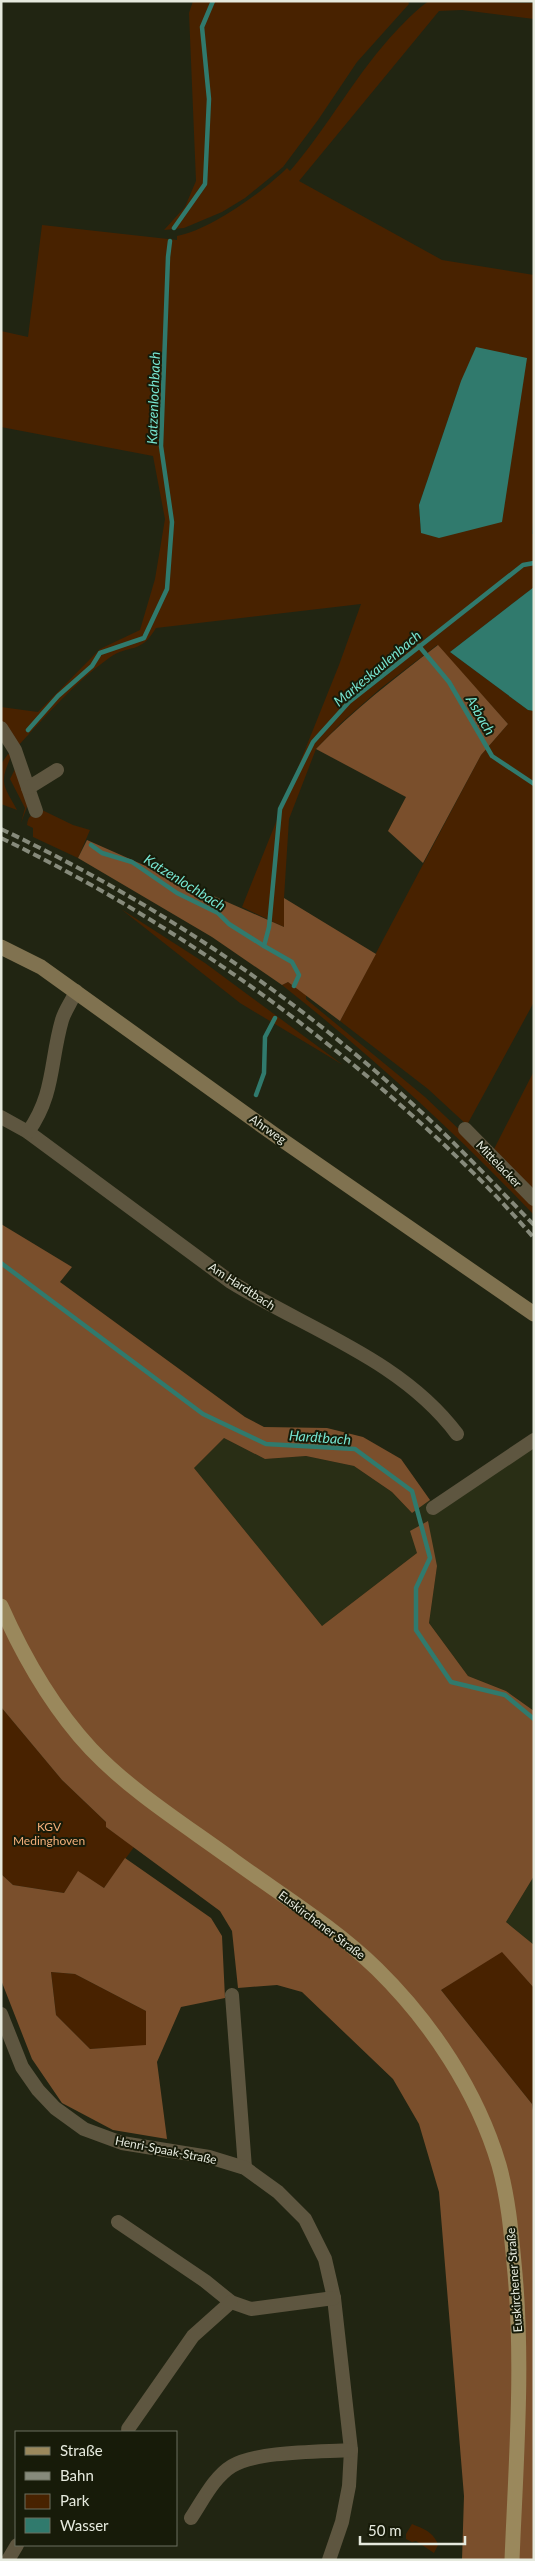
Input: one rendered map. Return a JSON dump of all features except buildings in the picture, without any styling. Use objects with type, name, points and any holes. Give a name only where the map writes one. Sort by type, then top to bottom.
[{"type":"main road","name":"Euskirchener Straße","points":[[1,1606],[20,1648],[53,1702],[92,1749],[139,1793],[338,1936],[377,1968],[434,2034],[462,2080],[483,2122],[498,2164],[509,2209],[518,2301],[518,2418],[512,2560]]},
{"type":"street","points":[[1,728],[15,750],[36,811]]},
{"type":"street","points":[[28,788],[56,770]]},
{"type":"street","name":"Ahrweg","points":[[1,947],[40,967],[76,991],[275,1135],[534,1314]]},
{"type":"street","points":[[28,1132],[41,1114],[47,1095],[63,1019],[76,991]]},
{"type":"street","name":"Am Hardtbach","points":[[1,1117],[28,1132],[231,1282],[364,1355],[423,1396],[439,1411],[457,1434]]},
{"type":"street","name":"Mittelacker","points":[[465,1129],[534,1199]]},
{"type":"street","points":[[433,1508],[534,1440]]},
{"type":"street","points":[[232,1995],[245,2168]]},
{"type":"street","name":"Henri-Spaak-Straße","points":[[1,2014],[22,2067],[38,2090],[55,2108],[84,2129],[122,2143],[209,2157],[245,2168],[278,2192],[305,2219],[325,2259],[334,2298],[351,2450],[349,2486],[342,2522],[329,2560]]},
{"type":"street","points":[[118,2222],[205,2281],[231,2302],[251,2309],[334,2298]]},
{"type":"street","points":[[128,2428],[193,2336],[231,2302]]},
{"type":"street","points":[[191,2518],[217,2480],[231,2466],[250,2458],[351,2450]]},
{"type":"street","points":[[8,2560],[16,2546]]},
{"type":"shaded area","points":[[438,645],[508,724],[481,755],[423,863],[388,831],[406,797],[316,749],[390,682]]},
{"type":"shaded area","points":[[87,840],[284,927],[284,898],[376,954],[340,1021],[288,982],[282,985],[212,937],[78,858]]},
{"type":"shaded area","points":[[1,1224],[72,1267],[60,1282],[245,1417],[264,1427],[327,1428],[363,1437],[401,1459],[430,1500],[412,1513],[392,1492],[354,1466],[306,1456],[265,1459],[224,1438],[194,1468],[322,1626],[417,1553],[410,1531],[428,1521],[437,1566],[429,1623],[468,1676],[506,1691],[534,1711],[534,1876],[506,1922],[534,1945],[534,1988],[502,1952],[441,1990],[532,2104],[534,2116],[534,2560],[462,2560],[464,2496],[439,2192],[419,2124],[393,2079],[302,1992],[277,1985],[238,1988],[232,1931],[220,1911],[106,1827],[106,1822],[62,1780],[1,1707]]},
{"type":"shaded area","points":[[224,1438],[265,1459],[306,1456],[354,1466],[392,1492],[412,1513],[430,1500],[435,1506],[534,1440],[534,1711],[506,1691],[468,1676],[429,1623],[437,1566],[417,1553],[322,1626],[194,1468]]},
{"type":"shaded area","points":[[125,1858],[211,1918],[222,1936],[225,1998],[181,2007],[157,2062],[167,2139],[113,2130],[62,2103],[32,2059],[1,1980],[1,1874],[13,1885],[64,1893],[78,1871],[104,1888]],"holes":[[[51,1972],[75,1974],[146,2011],[146,2045],[90,2049],[56,2015]]]},
{"type":"shaded area","points":[[534,1876],[534,1945],[506,1922]]},
{"type":"green space","points":[[193,1],[408,1],[409,4],[357,62],[318,120],[283,167],[245,198],[222,212],[184,228],[164,230],[185,207],[196,181],[189,13]]},
{"type":"green space","points":[[429,1],[534,3],[534,19],[462,10],[439,11],[299,181],[442,260],[534,275],[534,513],[532,534],[534,534],[534,587],[450,652],[528,710],[534,711],[534,1002],[467,1125],[428,1089],[340,1021],[481,755],[508,724],[437,645],[381,688],[341,723],[316,749],[289,819],[284,927],[242,907],[339,665],[361,604],[156,628],[150,637],[139,646],[116,654],[96,667],[61,700],[18,746],[1,721],[1,707],[38,712],[100,649],[140,630],[155,579],[165,519],[153,456],[1,427],[1,331],[28,337],[42,225],[177,240],[177,236],[205,226],[220,218],[264,188],[287,168],[290,171],[369,63],[398,29]],"holes":[[[461,381],[421,533],[419,505]]]},
{"type":"green space","points":[[8,754],[11,755],[4,783],[17,810],[1,804],[1,764]]},
{"type":"green space","points":[[15,769],[28,804],[21,823],[25,808],[10,779]]},
{"type":"green space","points":[[42,810],[73,825],[90,830],[78,858],[33,837],[33,828],[27,825],[28,819],[31,815]]},
{"type":"green space","points":[[121,909],[205,963],[343,1065],[240,1003]]},
{"type":"green space","points":[[288,982],[306,995],[306,999],[425,1097],[486,1155],[534,1205],[534,1215],[443,1124],[348,1039],[282,985]]},
{"type":"green space","points":[[534,1071],[534,1191],[494,1149]]},
{"type":"green space","name":"KGV Medinghoven","points":[[1,1707],[62,1780],[106,1822],[106,1827],[134,1847],[104,1888],[78,1872],[64,1893],[13,1885],[1,1874]]},
{"type":"green space","points":[[502,1951],[534,1988],[534,2116],[532,2104],[441,1990]]},
{"type":"green space","points":[[51,1972],[75,1974],[146,2011],[146,2046],[90,2049],[56,2015]]},
{"type":"green space","points":[[412,2524],[434,2537],[438,2545],[434,2553],[416,2541],[412,2542],[406,2539],[406,2534]]},
{"type":"water","points":[[476,347],[527,358],[502,522],[439,538],[421,533],[419,505],[461,381]]},
{"type":"water","points":[[534,587],[534,711],[528,710],[450,652]]},
{"type":"waterway","name":"Katzenlochbach","points":[[174,228],[205,184],[209,99],[202,27],[213,1]]},
{"type":"waterway","name":"Katzenlochbach","points":[[28,730],[58,696],[92,666],[100,653],[144,638],[167,589],[172,522],[161,446],[170,241]]},
{"type":"waterway","name":"Markeskaulenbach","points":[[294,986],[299,975],[292,962],[264,946],[269,927],[280,809],[313,742],[349,702],[523,565],[534,563]]},
{"type":"waterway","name":"Asbach","points":[[419,646],[449,682],[492,756],[534,784]]},
{"type":"waterway","name":"Katzenlochbach","points":[[91,845],[102,853],[132,862],[177,893],[218,913],[229,924],[264,946]]},
{"type":"waterway","name":"Markeskaulenbach","points":[[256,1095],[264,1073],[265,1037],[275,1018]]},
{"type":"waterway","name":"Hardtbach","points":[[1,1263],[203,1414],[266,1444],[355,1449],[412,1491],[430,1558],[416,1588],[416,1630],[451,1682],[505,1695],[534,1719]]},
{"type":"railway","points":[[1,829],[110,885],[215,950],[265,984],[314,1021],[408,1100],[534,1225]]},
{"type":"railway","points":[[1,838],[51,863],[148,918],[195,948],[287,1013],[374,1082],[416,1119],[477,1177],[534,1238]]}]
